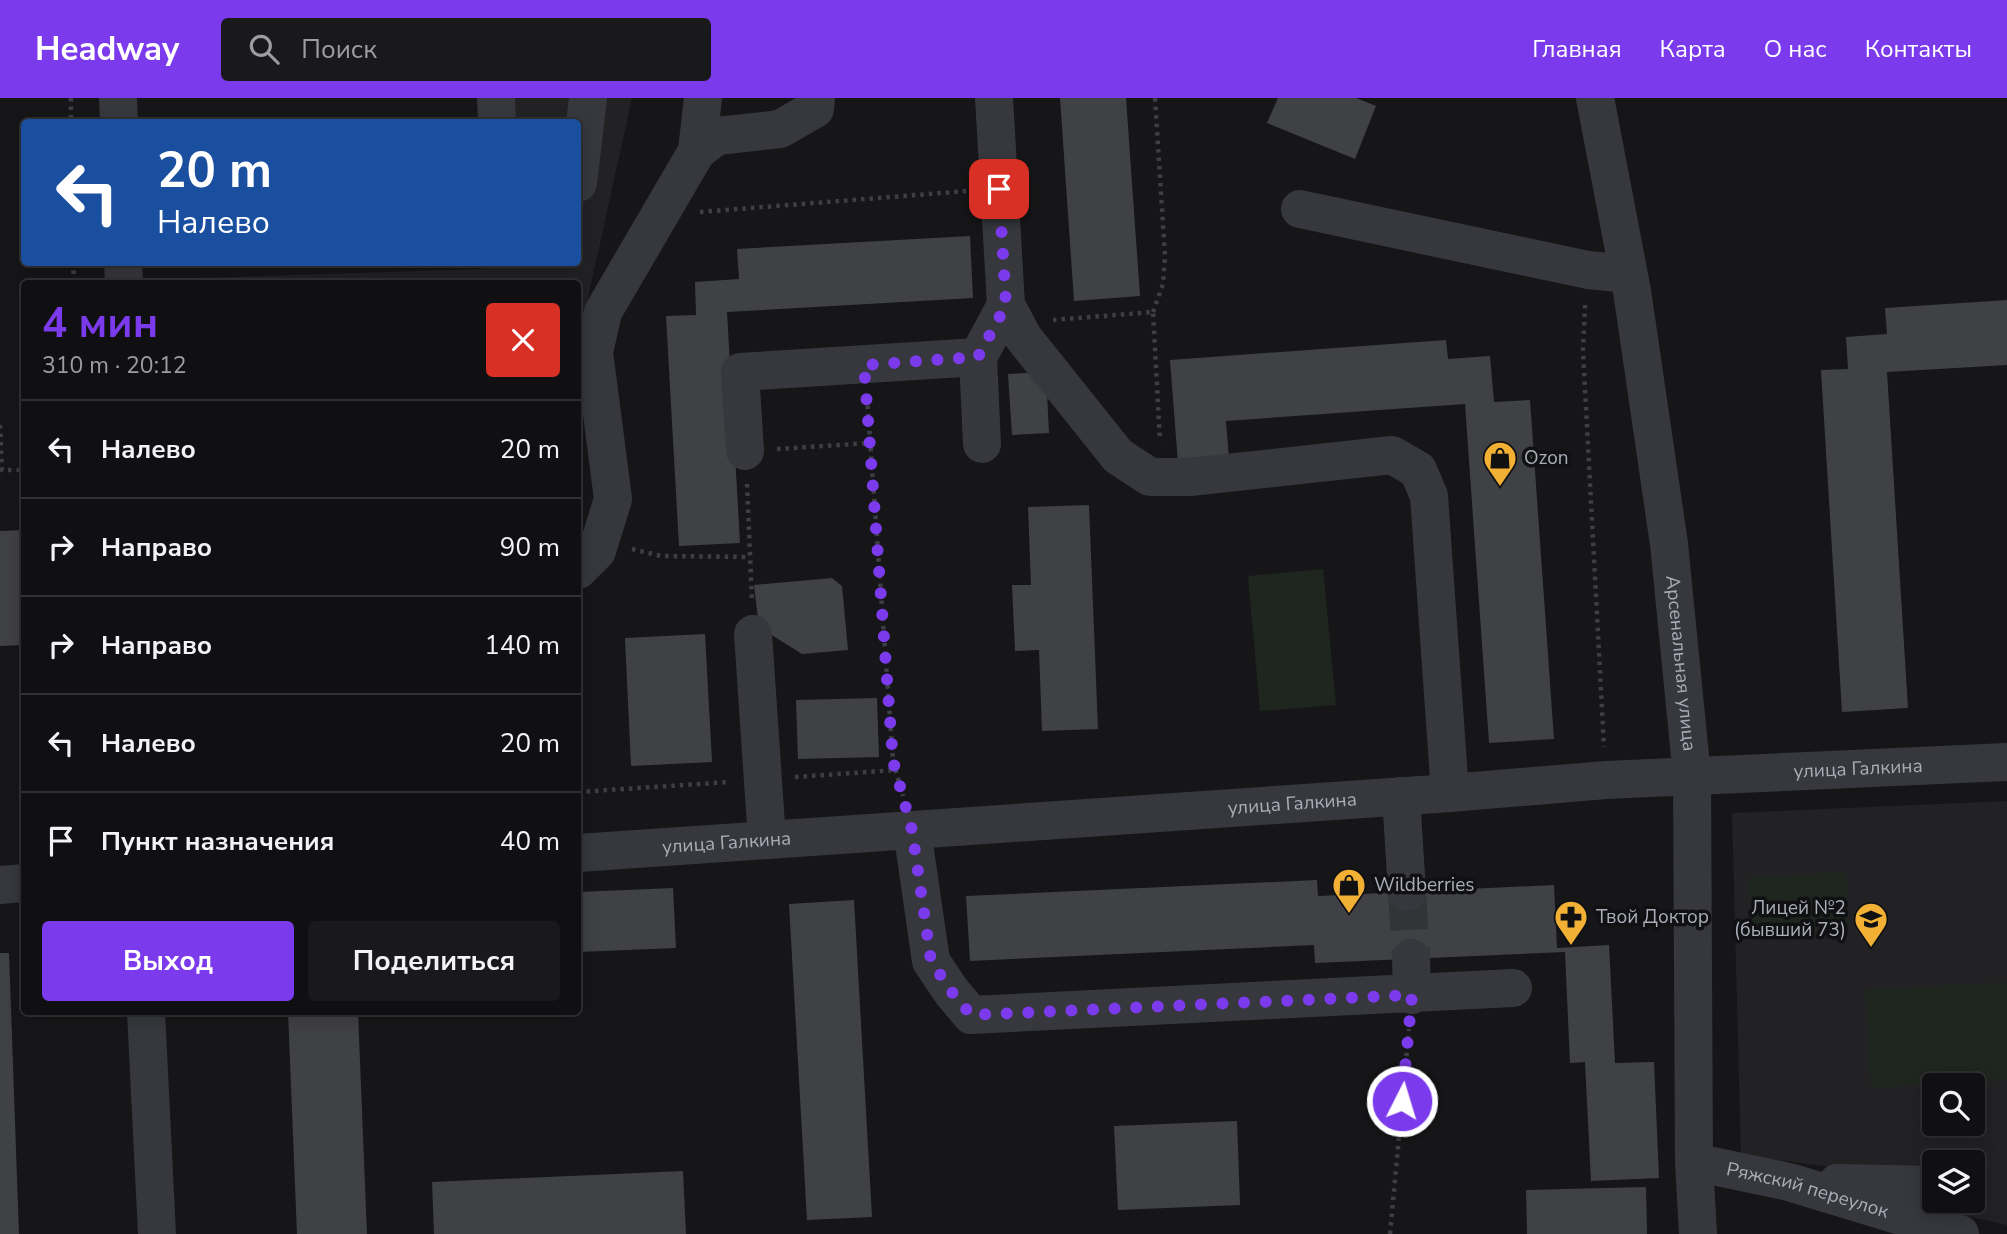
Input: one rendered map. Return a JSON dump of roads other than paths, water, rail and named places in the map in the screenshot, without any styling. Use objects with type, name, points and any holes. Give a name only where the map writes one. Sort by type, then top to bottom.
[{"type":"street","points":[[118,98],[119,119]]},
{"type":"street","points":[[496,98],[496,119]]},
{"type":"street","points":[[581,158],[588,98]]},
{"type":"street","points":[[698,151],[703,98]]},
{"type":"street","points":[[581,567],[597,551],[613,499],[594,352],[603,312],[698,151],[717,136],[780,129],[816,109],[816,98]]},
{"type":"street","points":[[994,98],[999,189],[1011,314],[1023,337],[1118,456],[1150,477],[1190,478],[1392,455],[1418,470],[1429,496],[1450,793]]},
{"type":"street","name":"Арсенальная улица","points":[[1595,98],[1628,274],[1669,544],[1692,776],[1694,1162],[1698,1234]]},
{"type":"street","points":[[1300,209],[1588,270],[1628,274]]},
{"type":"street","points":[[982,444],[978,357],[1011,314]]},
{"type":"street","points":[[746,451],[740,372],[978,357]]},
{"type":"street","points":[[753,634],[767,840]]},
{"type":"street","name":"улица Галкина","points":[[581,853],[1606,780],[2007,762]]},
{"type":"street","points":[[1401,796],[1407,892]]},
{"type":"street","points":[[912,830],[931,961],[971,1015],[1411,976],[1513,988]]},
{"type":"street","points":[[0,885],[21,883]]},
{"type":"street","points":[[146,1015],[157,1234]]},
{"type":"street","name":"Ряжский переулок","points":[[1694,1162],[1789,1182],[1960,1234]]},
{"type":"street","points":[[1789,1182],[1922,1185]]},
{"type":"tunnel","points":[[1407,892],[1411,958]]},
{"type":"place","name":"Ozon","points":[[1500,488]]},
{"type":"place","name":"Wildberries","points":[[1349,915]]},
{"type":"place","name":"Твой Доктор","points":[[1571,947]]},
{"type":"place","name":"Лицей №2 (бывший 73)","points":[[1871,949]]}]
